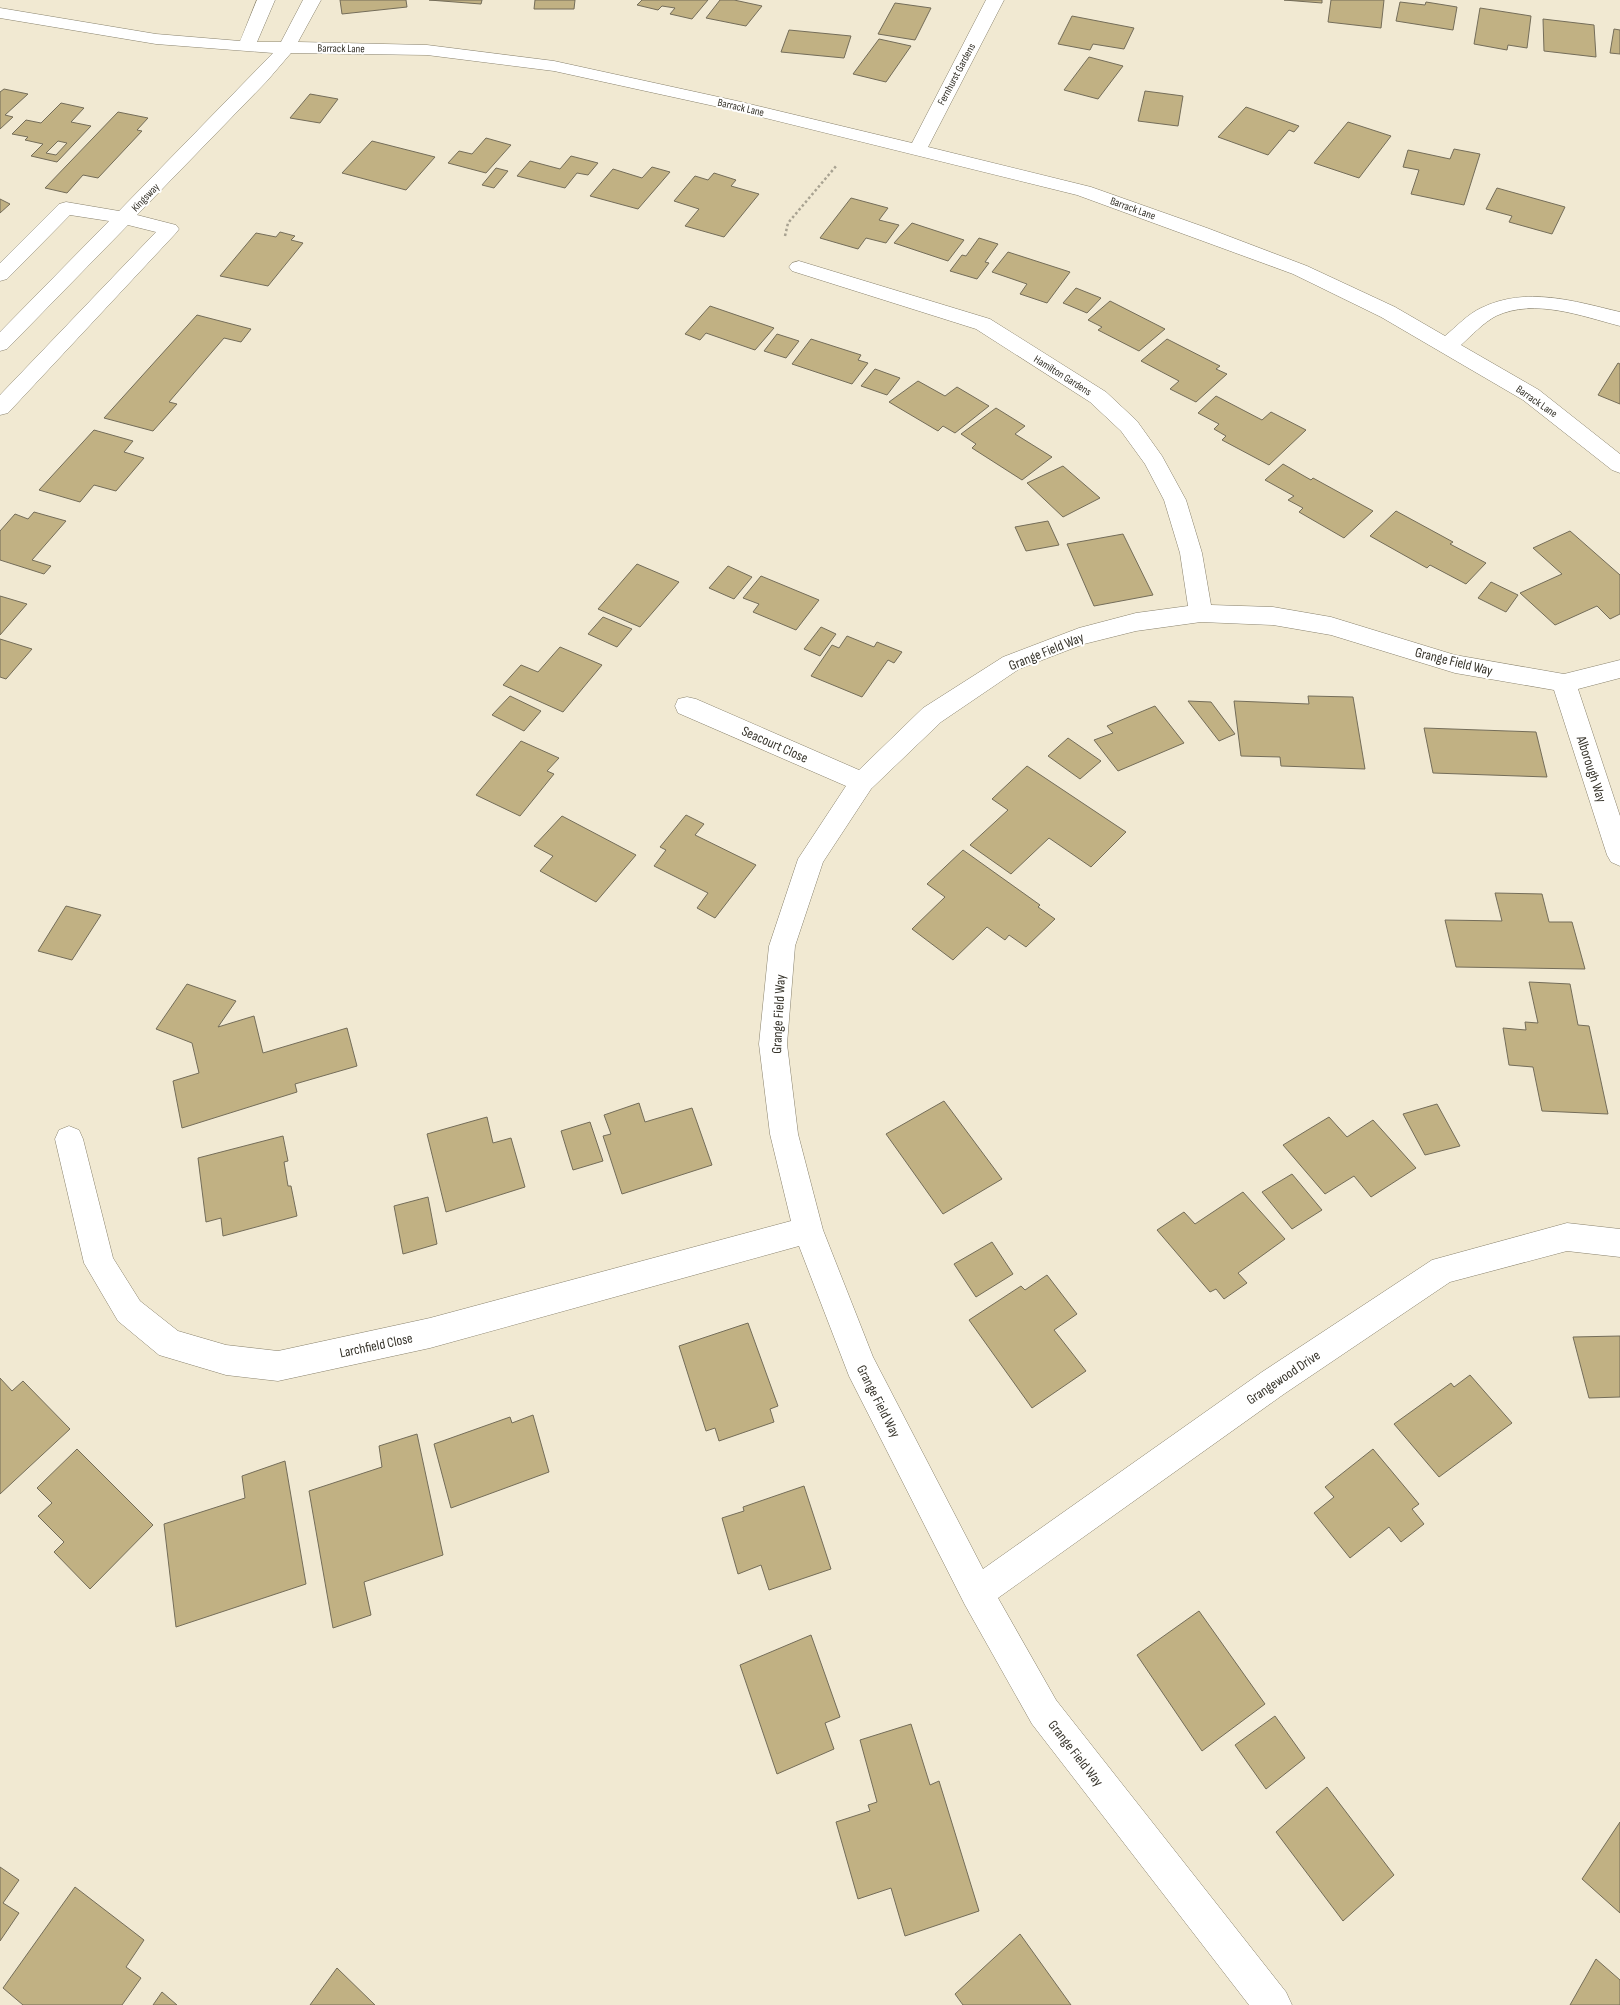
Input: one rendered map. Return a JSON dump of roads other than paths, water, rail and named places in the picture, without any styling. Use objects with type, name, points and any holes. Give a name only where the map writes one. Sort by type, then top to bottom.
[{"type":"street","points":[[246,46],[266,0]]},
{"type":"street","name":"Kingsway","points":[[0,344],[262,77],[287,47],[312,0]]},
{"type":"street","name":"Fernhurst Gardens","points":[[918,149],[995,0]]},
{"type":"street","name":"Barrack Lane","points":[[0,13],[156,39],[246,46],[428,50],[554,66],[737,106],[1084,190],[1300,270],[1388,312],[1531,395],[1620,465]]},
{"type":"street","points":[[0,275],[66,208],[124,218],[168,230],[0,408]]},
{"type":"street","name":"Hamilton Gardens","points":[[799,267],[983,324],[1098,396],[1129,426],[1154,460],[1175,500],[1191,553],[1201,613]]},
{"type":"street","points":[[1447,346],[1488,312],[1517,304],[1546,302],[1620,319]]},
{"type":"street","name":"Grange Field Way","points":[[1273,2005],[1044,1712],[977,1593],[860,1365],[808,1230],[784,1134],[773,1044],[782,946],[811,859],[862,782],[932,715],[1011,663],[1079,636],[1136,622],[1201,613],[1273,616],[1330,626],[1455,664],[1564,682],[1620,669]]},
{"type":"street","name":"Alborough Way","points":[[1564,682],[1620,855]]},
{"type":"street","name":"Seacourt Close","points":[[687,706],[862,782]]},
{"type":"street","name":"Larchfield Close","points":[[69,1139],[99,1263],[129,1311],[170,1344],[226,1360],[278,1366],[430,1333],[808,1230]]},
{"type":"street","name":"Grangewood Drive","points":[[977,1593],[1273,1383],[1443,1270],[1567,1237],[1620,1243]]}]
